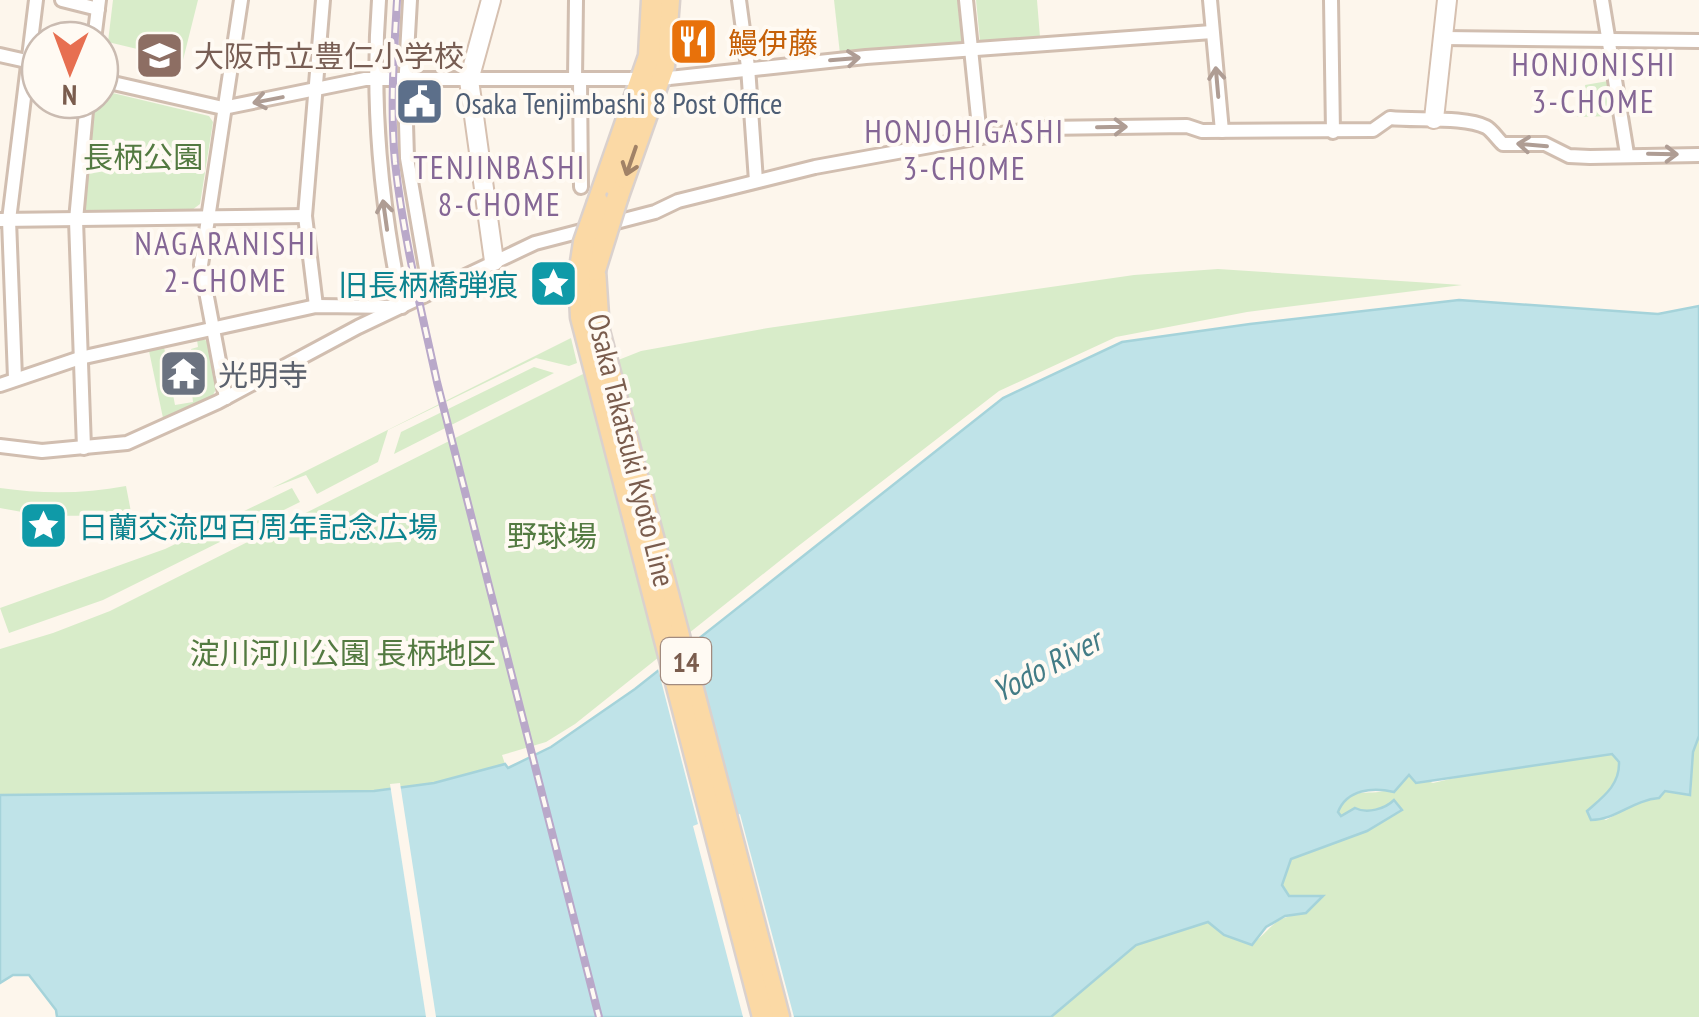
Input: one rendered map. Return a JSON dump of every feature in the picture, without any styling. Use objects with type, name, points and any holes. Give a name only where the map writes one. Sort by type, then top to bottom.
[{"type":"main road","name":"Osaka Takatsuki Kyoto Line","points":[[651,79],[652,0]]},
{"type":"main road","name":"Osaka Takatsuki Kyoto Line","points":[[669,0],[668,50],[651,79],[608,199],[584,242],[588,307],[764,1017]]},
{"type":"main road","name":"Osaka Takatsuki Kyoto Line","points":[[588,307],[600,331],[780,1017]]},
{"type":"street","points":[[62,0],[98,4]]},
{"type":"street","points":[[226,398],[201,264],[241,0]]},
{"type":"street","points":[[316,306],[305,216],[324,0]]},
{"type":"street","points":[[379,0],[382,192],[402,306]]},
{"type":"street","points":[[410,0],[401,80],[411,188],[430,292]]},
{"type":"street","points":[[491,0],[469,80],[494,261]]},
{"type":"street","points":[[576,0],[581,186]]},
{"type":"street","points":[[738,0],[748,68],[756,181]]},
{"type":"street","points":[[966,0],[980,137]]},
{"type":"street","points":[[1210,0],[1222,131]]},
{"type":"street","points":[[1331,0],[1333,132]]},
{"type":"street","points":[[1434,118],[1447,0]]},
{"type":"street","points":[[1602,0],[1627,154]]},
{"type":"street","points":[[120,85],[223,108],[378,79],[651,79],[1212,32]]},
{"type":"street","points":[[1444,38],[1699,41]]},
{"type":"street","points":[[0,446],[42,452],[127,443],[226,398],[402,306],[534,243],[756,181],[980,137],[1043,128],[1187,126],[1202,131],[1333,132],[1373,130],[1390,118],[1434,118],[1486,127],[1503,144],[1545,144],[1569,156],[1699,155]]},
{"type":"street","points":[[15,378],[5,220],[23,120]]},
{"type":"street","points":[[84,448],[76,220],[85,120]]},
{"type":"street","points":[[5,220],[305,216]]},
{"type":"street","points":[[0,385],[80,358],[316,306],[402,306]]},
{"type":"green space","points":[[113,0],[198,0],[183,60],[120,45],[120,20],[111,20]]},
{"type":"green space","points":[[834,0],[958,0],[962,40],[957,45],[840,54]]},
{"type":"green space","points":[[976,0],[1037,0],[1040,37],[980,41]]},
{"type":"green space","points":[[1608,81],[1613,116],[1577,117],[1576,94],[1586,93],[1585,85]]},
{"type":"green space","name":"長柄公園","points":[[120,95],[209,116],[213,122],[200,204],[192,210],[87,212],[83,206],[90,120],[120,120]]},
{"type":"green space","points":[[1218,269],[1462,285],[1247,312],[1116,337],[999,391],[575,724],[546,742],[502,755],[505,764],[434,783],[374,791],[0,795],[0,649],[110,611],[583,374],[641,351],[768,328],[1134,275]]},
{"type":"green space","points":[[571,338],[577,363],[569,366],[536,358],[388,430],[378,462],[317,494],[306,475],[272,488]]},
{"type":"green space","points":[[197,340],[208,342],[216,389],[213,395],[163,418],[149,351],[164,347],[175,405],[193,402],[191,384],[197,382],[191,349],[198,347]]},
{"type":"green space","points":[[534,367],[554,373],[394,454],[401,432]]},
{"type":"green space","points":[[126,486],[131,512],[66,516],[0,508],[0,488],[63,492]]},
{"type":"green space","points":[[292,488],[300,502],[103,600],[9,633],[0,608],[165,549]]},
{"type":"green space","points":[[1699,737],[1699,1017],[1051,1017],[1136,945],[1208,922],[1223,935],[1252,944],[1279,920],[1306,913],[1303,895],[1289,897],[1282,885],[1291,859],[1367,831],[1388,807],[1341,816],[1338,812],[1342,803],[1352,795],[1388,790],[1410,774],[1433,783],[1480,772],[1612,754],[1619,762],[1617,777],[1588,812],[1606,820],[1642,800],[1659,798],[1665,791],[1691,796],[1693,752]]},
{"type":"water","name":"Yodo River","points":[[1459,300],[1658,314],[1699,306],[1699,736],[1693,752],[1690,795],[1665,791],[1659,798],[1591,820],[1587,811],[1617,777],[1619,762],[1612,754],[1416,783],[1409,775],[1394,792],[1354,794],[1342,804],[1338,812],[1341,816],[1355,808],[1381,808],[1394,800],[1402,810],[1367,831],[1291,859],[1282,885],[1289,896],[1323,896],[1306,913],[1285,916],[1266,927],[1252,945],[1224,935],[1208,922],[1136,945],[1051,1017],[57,1017],[56,1010],[29,975],[13,975],[0,983],[0,795],[374,791],[434,783],[505,764],[508,768],[551,747],[635,689],[1003,398],[1122,342]]},
{"type":"pier","points":[[688,641],[734,816],[740,814],[794,1017],[743,1017],[693,826],[698,824],[657,665]]},
{"type":"pier","points":[[400,783],[436,1017],[426,1017],[390,784]]},
{"type":"railway","points":[[397,0],[394,142],[413,272],[437,382],[599,1017]]},
{"type":"place","name":"鰻伊藤","points":[[693,42]]},
{"type":"place","name":"大阪市立豊仁小学校","points":[[159,55]]},
{"type":"place","name":"Osaka Tenjimbashi 8 Post Office","points":[[420,102]]},
{"type":"place","name":"旧長柄橋弾痕","points":[[553,284]]},
{"type":"place","name":"光明寺","points":[[183,374]]},
{"type":"place","name":"日蘭交流四百周年記念広場","points":[[43,526]]},
{"type":"district","name":"HONJONISHI 3-CHOME","points":[[1594,82]]},
{"type":"district","name":"HONJOHIGASHI 3-CHOME","points":[[965,150]]},
{"type":"district","name":"TENJINBASHI 8-CHOME","points":[[500,186]]},
{"type":"district","name":"NAGARANISHI 2-CHOME","points":[[226,262]]},
{"type":"park label","name":"野球場","points":[[552,535]]},
{"type":"park label","name":"淀川河川公園 長柄地区","points":[[343,652]]}]
